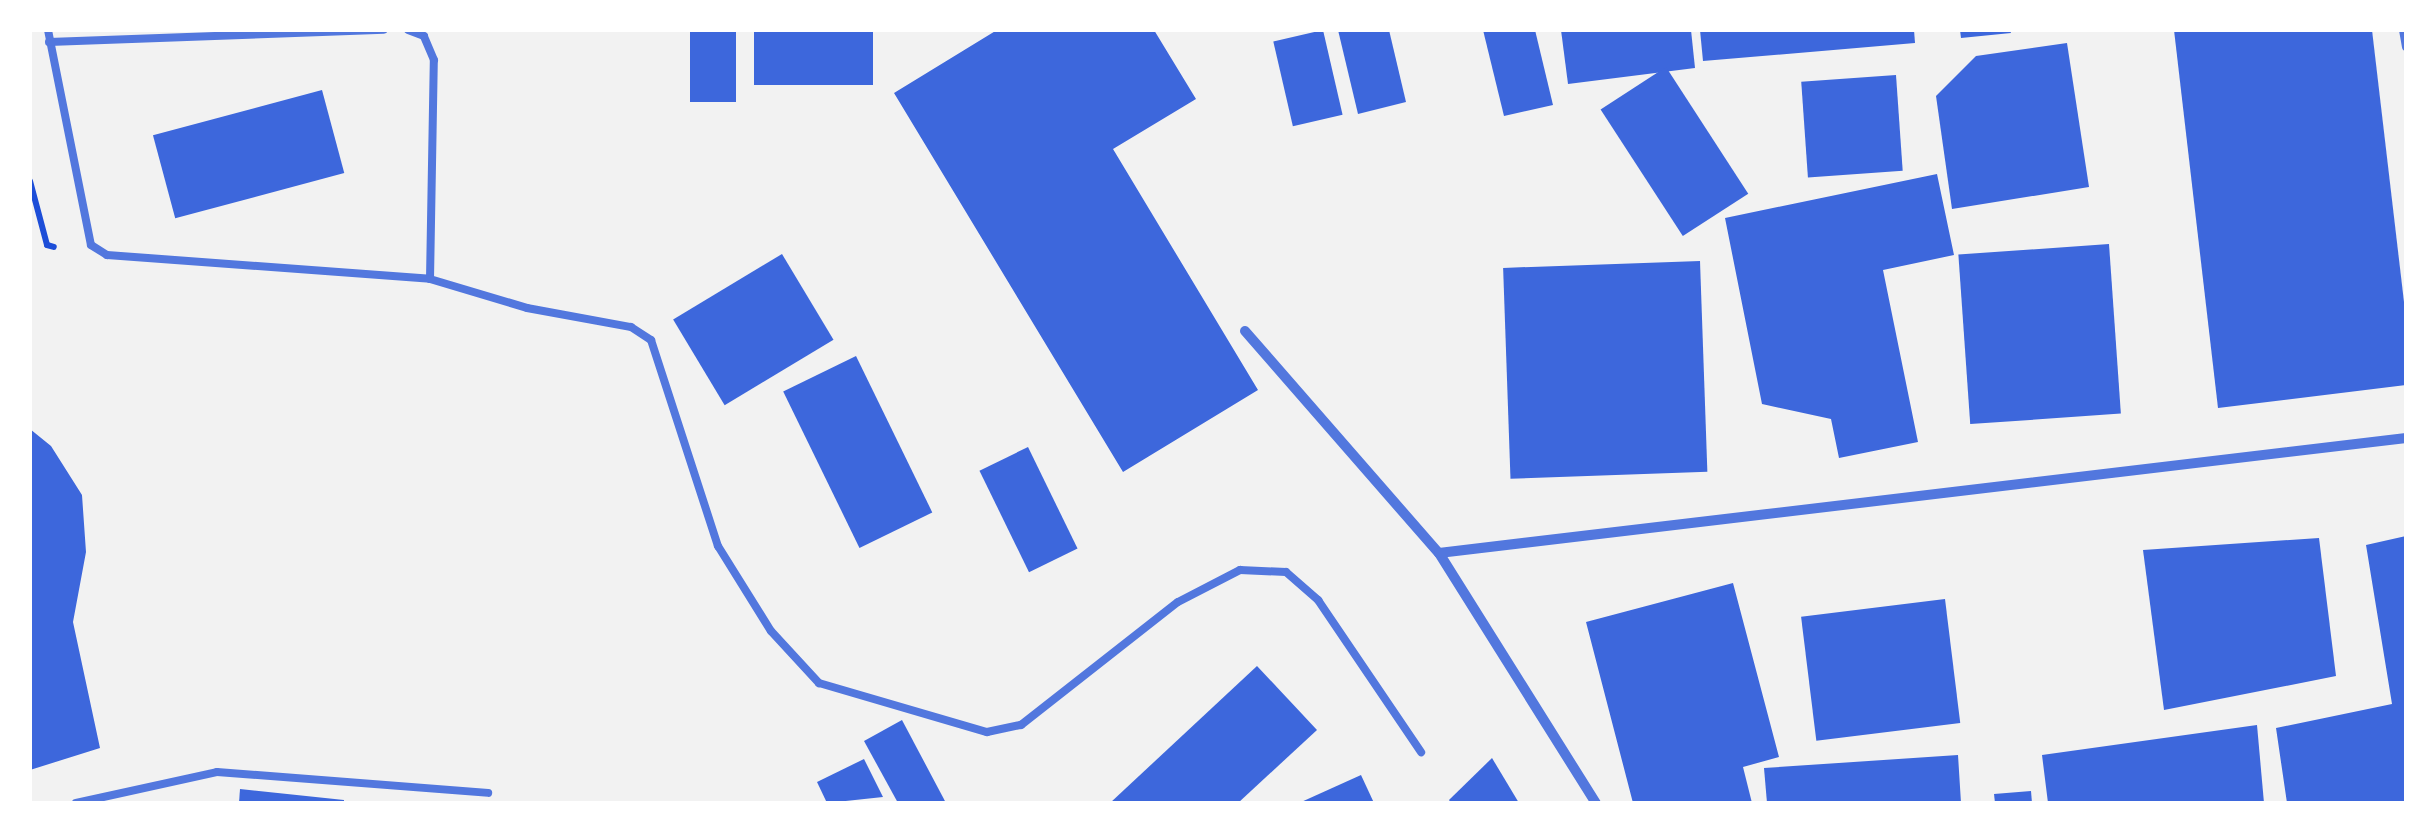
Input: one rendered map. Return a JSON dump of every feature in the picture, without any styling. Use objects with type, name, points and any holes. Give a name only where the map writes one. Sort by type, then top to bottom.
[{"type":"street","points":[[1245,330],[1439,552],[1596,803]]},
{"type":"street","points":[[1439,552],[2406,438]]},
{"type":"lane","points":[[48,30],[84,228],[91,245],[107,255],[430,279],[526,308],[631,327],[651,340],[718,546],[771,631],[819,683],[987,732],[1021,725],[1178,602],[1240,570],[1286,572],[1318,600],[1421,752]]},
{"type":"lane","points":[[49,42],[384,30]]},
{"type":"lane","points":[[408,30],[424,36],[434,60],[430,279]]},
{"type":"lane","points":[[2403,30],[2406,47]]},
{"type":"lane","points":[[76,803],[218,772],[488,793]]},
{"type":"building","points":[[690,30],[736,30],[736,102],[690,102]]},
{"type":"building","points":[[754,30],[873,30],[873,85],[754,85]]},
{"type":"building","points":[[997,30],[1154,30],[1196,99],[1113,149],[1258,390],[1123,472],[894,93]]},
{"type":"building","points":[[1323,30],[1343,115],[1293,126],[1273,41]]},
{"type":"building","points":[[1338,30],[1389,30],[1406,102],[1358,114]]},
{"type":"building","points":[[1483,30],[1535,30],[1553,105],[1504,116]]},
{"type":"building","points":[[1561,30],[1691,30],[1695,68],[1568,84]]},
{"type":"building","points":[[1700,30],[1914,30],[1915,43],[1703,61]]},
{"type":"building","points":[[1960,30],[2010,30],[2011,33],[1961,38]]},
{"type":"building","points":[[2174,30],[2372,30],[2406,319],[2406,385],[2218,408]]},
{"type":"building","points":[[2067,43],[2089,187],[1952,209],[1936,96],[1976,56]]},
{"type":"building","points":[[1666,67],[1748,194],[1683,236],[1601,109]]},
{"type":"building","points":[[1896,75],[1903,171],[1808,177],[1801,82]]},
{"type":"building","points":[[322,90],[344,173],[175,218],[153,135]]},
{"type":"building","points":[[1937,174],[1954,255],[1883,270],[1918,442],[1839,458],[1831,419],[1762,404],[1725,218]]},
{"type":"building","points":[[2109,244],[2121,414],[1970,424],[1958,255]]},
{"type":"building","points":[[782,254],[834,340],[725,405],[673,319]]},
{"type":"building","points":[[1700,261],[1707,472],[1510,479],[1503,268]]},
{"type":"building","points":[[856,356],[932,512],[859,548],[783,392]]},
{"type":"building","points":[[30,429],[51,446],[82,495],[86,552],[73,622],[100,748],[30,770]]},
{"type":"building","points":[[1028,447],[1078,549],[1029,572],[979,471]]},
{"type":"building","points":[[2406,536],[2406,803],[2287,803],[2276,728],[2392,704],[2366,545]]},
{"type":"building","points":[[2319,538],[2336,676],[2164,710],[2143,550]]},
{"type":"building","points":[[1733,583],[1779,757],[1743,767],[1752,803],[1633,803],[1586,622]]},
{"type":"building","points":[[1945,599],[1960,723],[1816,741],[1801,617]]},
{"type":"building","points":[[1257,666],[1317,730],[1238,803],[1110,803]]},
{"type":"building","points":[[902,720],[946,803],[898,803],[864,741]]},
{"type":"building","points":[[2257,725],[2264,803],[2048,803],[2042,755]]},
{"type":"building","points":[[1958,755],[1961,803],[1767,803],[1764,768]]},
{"type":"building","points":[[1492,758],[1519,803],[1451,803],[1449,800]]},
{"type":"building","points":[[864,759],[883,797],[827,803],[817,782]]},
{"type":"building","points":[[1361,775],[1374,803],[1299,803]]},
{"type":"building","points":[[240,789],[344,800],[344,803],[239,803]]},
{"type":"building","points":[[2031,791],[2032,803],[1995,803],[1994,794]]}]
